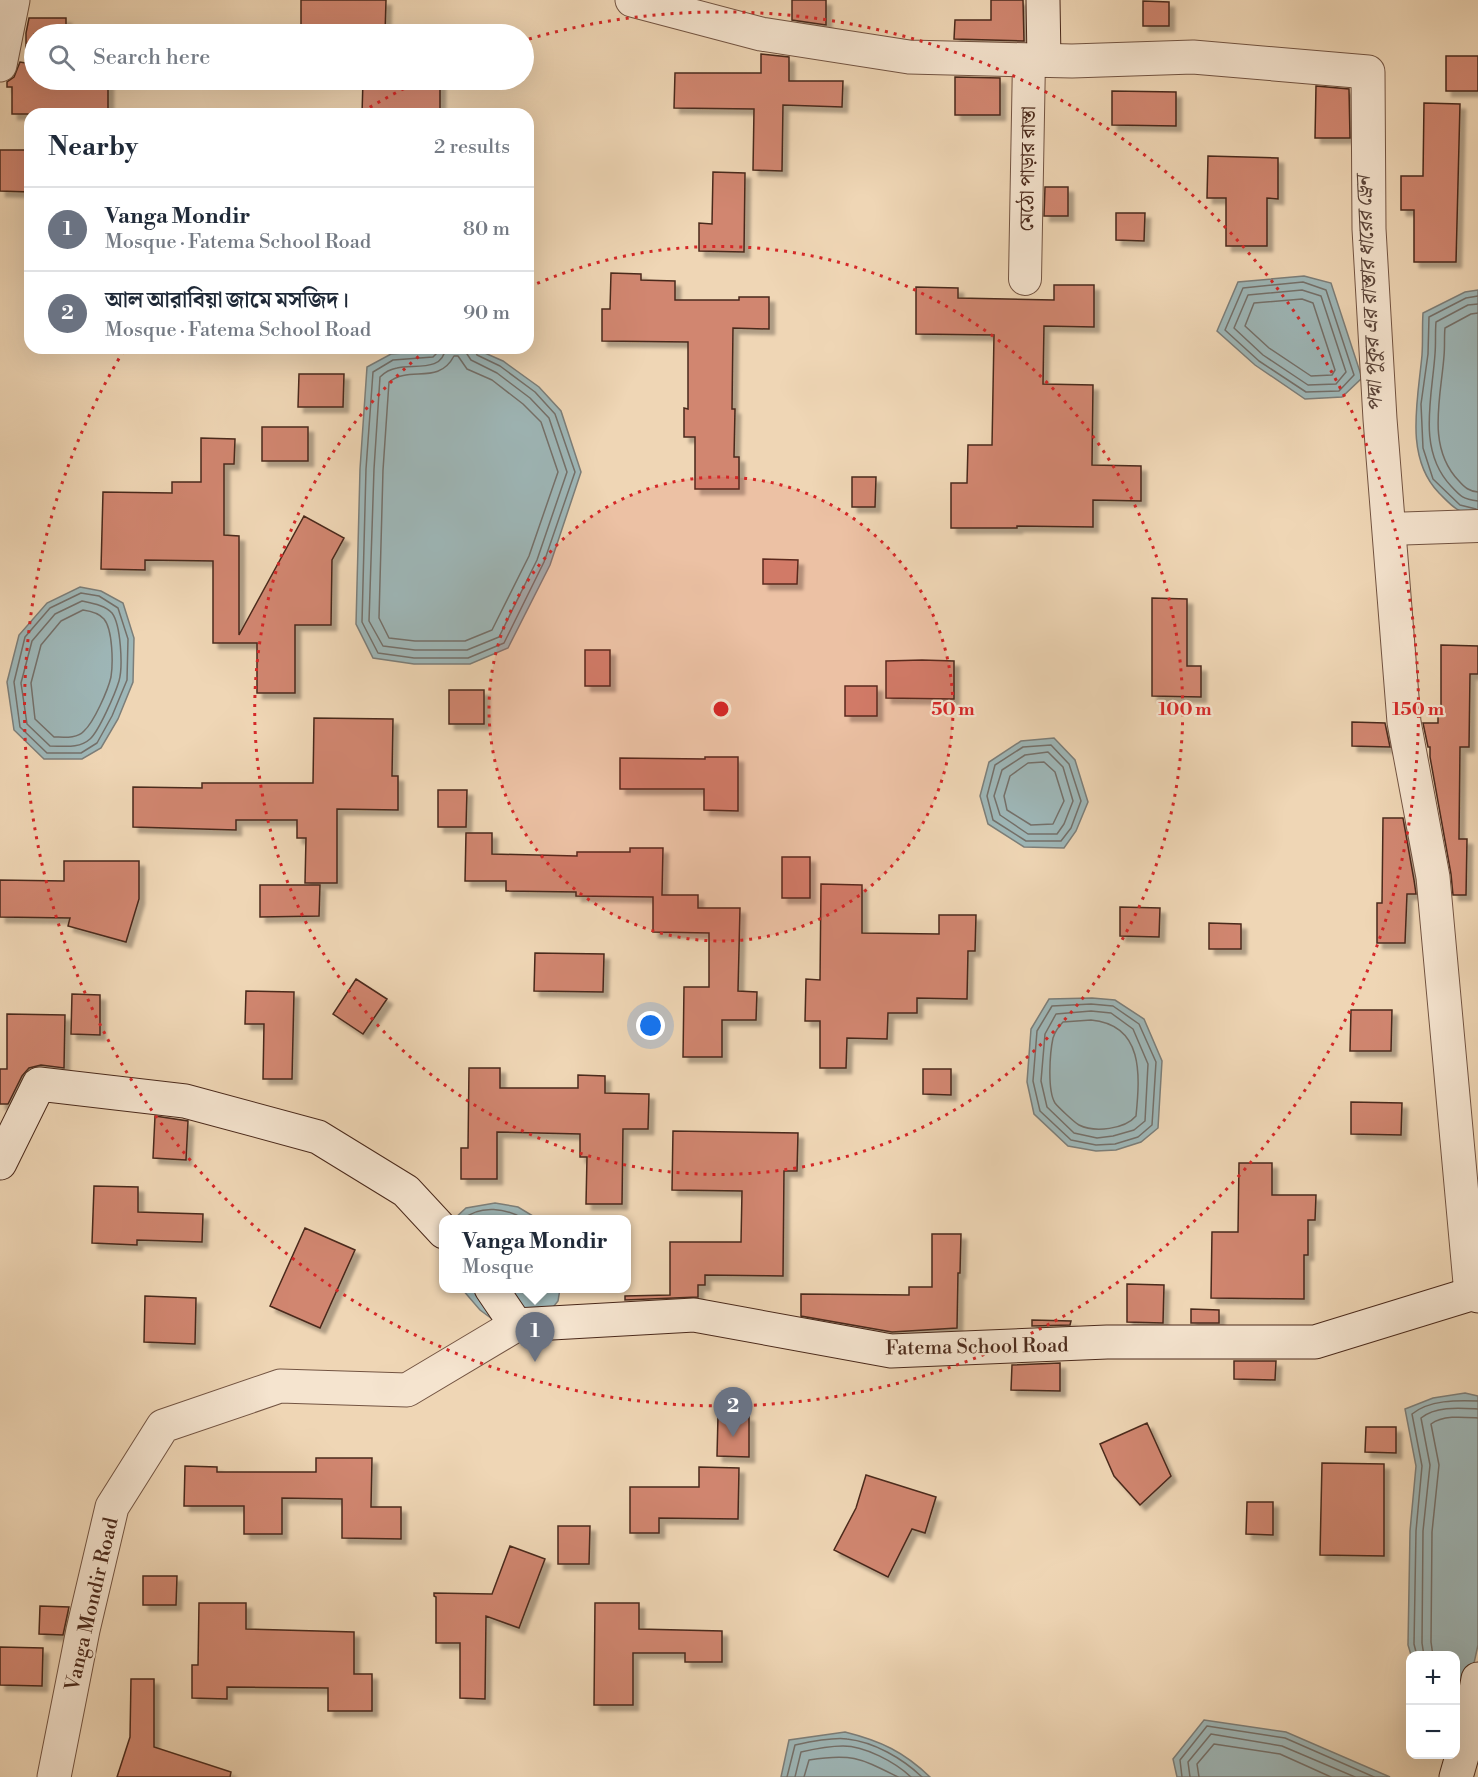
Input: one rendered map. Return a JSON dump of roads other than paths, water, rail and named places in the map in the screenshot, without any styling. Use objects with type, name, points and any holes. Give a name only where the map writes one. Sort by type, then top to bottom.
[{"type":"street","points":[[0,65],[13,0]]},
{"type":"street","points":[[632,0],[761,34],[909,57],[1072,61],[1193,57],[1368,72],[1369,229],[1404,722],[1433,877],[1474,1295]]},
{"type":"street","points":[[1037,60],[1043,0]]},
{"type":"street","name":"মেঠো পাড়ার রাস্তা","points":[[1025,279],[1037,60]]},
{"type":"street","points":[[1389,529],[1478,525]]},
{"type":"street","points":[[0,1163],[39,1084],[185,1101],[318,1137],[406,1191],[439,1227]]},
{"type":"street","points":[[494,1293],[516,1324]]},
{"type":"street","name":"Fatema School Road","points":[[516,1324],[694,1315],[891,1351],[1107,1342],[1315,1342],[1474,1295]]},
{"type":"street","name":"Vanga Mondir Road","points":[[54,1777],[83,1629],[112,1507],[163,1426],[280,1386],[407,1390],[516,1324]]},
{"type":"street","points":[[1456,1777],[1467,1739],[1478,1679]]},
{"type":"water","points":[[1304,276],[1331,283],[1362,378],[1342,397],[1305,399],[1255,365],[1217,331],[1238,282]]},
{"type":"water","points":[[1478,290],[1478,515],[1452,506],[1428,479],[1417,445],[1416,409],[1422,355],[1423,313],[1465,292]]},
{"type":"water","points":[[391,354],[487,354],[503,361],[539,387],[561,411],[581,472],[550,565],[508,648],[470,664],[414,664],[373,658],[356,624],[360,469],[367,367]]},
{"type":"water","points":[[80,587],[101,591],[123,603],[134,638],[133,682],[118,719],[101,748],[82,759],[44,759],[14,730],[7,682],[19,635],[47,603]]},
{"type":"water","points":[[1054,738],[1075,760],[1088,802],[1076,831],[1064,848],[1024,847],[988,824],[980,796],[989,762],[1021,741]]},
{"type":"water","points":[[1049,999],[1115,1000],[1144,1019],[1162,1061],[1158,1128],[1141,1142],[1116,1150],[1096,1151],[1068,1146],[1034,1114],[1027,1082],[1031,1029]]},
{"type":"water","points":[[495,1203],[518,1207],[531,1215],[458,1215],[466,1208]]},
{"type":"water","points":[[465,1293],[559,1293],[558,1301],[543,1320],[495,1321],[480,1310]]},
{"type":"water","points":[[1465,1393],[1478,1396],[1478,1645],[1471,1677],[1460,1691],[1460,1651],[1410,1651],[1408,1645],[1410,1531],[1416,1466],[1405,1409],[1433,1398]]},
{"type":"water","points":[[1204,1720],[1286,1732],[1390,1777],[1177,1777],[1173,1759]]},
{"type":"water","points":[[845,1732],[891,1748],[930,1777],[781,1777],[789,1740]]},
{"type":"place","name":"Vanga Mondir","points":[[535,1362]]},
{"type":"place","name":"আল আরাবিয়া জামে মসজিদ।","points":[[733,1437]]},
{"type":"water label","name":"পদ্মা পুকুর এর রাস্তার ধারের ড্রেন","points":[[1369,294]]}]
